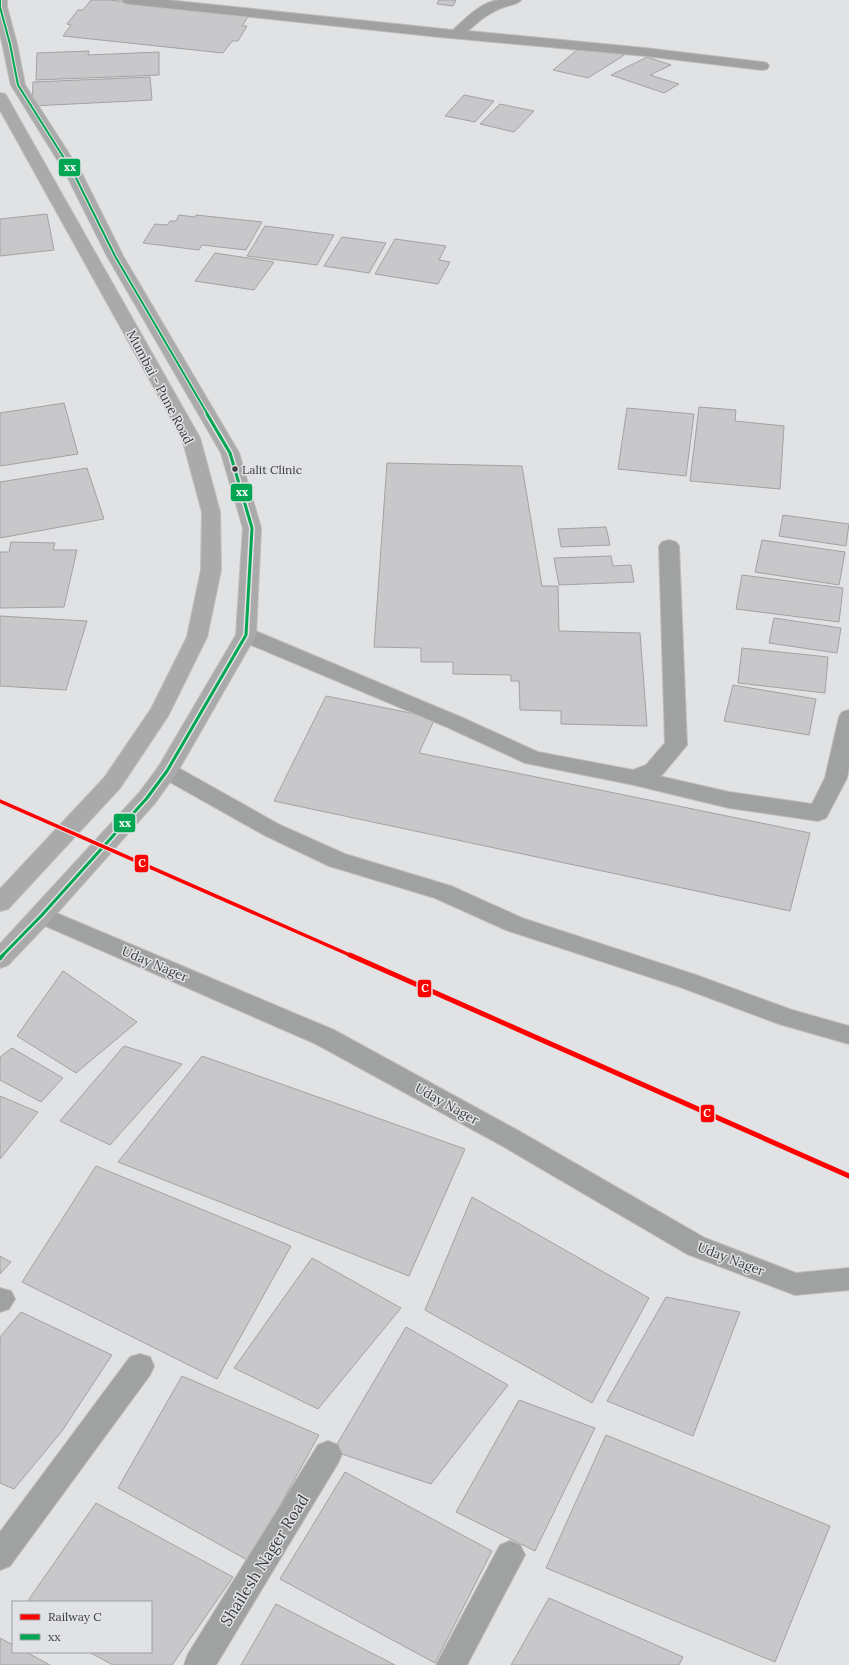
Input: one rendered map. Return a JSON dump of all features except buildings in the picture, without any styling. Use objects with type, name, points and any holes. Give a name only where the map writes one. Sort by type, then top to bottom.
[{"type":"main road","name":"Mumbai - Pune Road","points":[[0,0],[0,7],[10,44],[18,84],[74,174],[115,256],[230,453],[252,528],[246,635],[167,771],[147,798],[42,915],[0,959]]},
{"type":"main road","name":"Mumbai - Pune Road","points":[[0,97],[191,438],[211,512],[211,570],[197,637],[160,711],[112,783],[0,903]]},
{"type":"main road","points":[[108,291],[133,287]]},
{"type":"street","points":[[129,0],[645,52],[762,66]]},
{"type":"street","points":[[457,34],[477,15],[494,5],[514,0]]},
{"type":"street","points":[[634,778],[654,770],[676,745],[669,546]]},
{"type":"street","points":[[246,635],[456,723],[533,758],[634,778],[729,800],[818,813],[836,778],[849,717]]},
{"type":"street","points":[[167,771],[272,830],[337,860],[443,892],[514,924],[688,981],[787,1018],[849,1035]]},
{"type":"street","name":"Uday Nager","points":[[42,915],[324,1037],[508,1137],[696,1246],[796,1284],[849,1279]]},
{"type":"street","points":[[0,1556],[140,1366]]},
{"type":"street","name":"Shailesh Nager Road","points":[[199,1665],[328,1454]]},
{"type":"street","points":[[451,1665],[510,1555]]},
{"type":"rail line","name":"C","points":[[0,801],[849,1176]]},
{"type":"transit line","name":"xx","points":[[0,0],[0,7],[10,44],[18,85],[74,174],[115,256],[230,453],[252,528],[246,635],[167,771],[147,798],[42,915],[0,959]]},
{"type":"place","name":"Lalit Clinic","points":[[235,469]]}]
